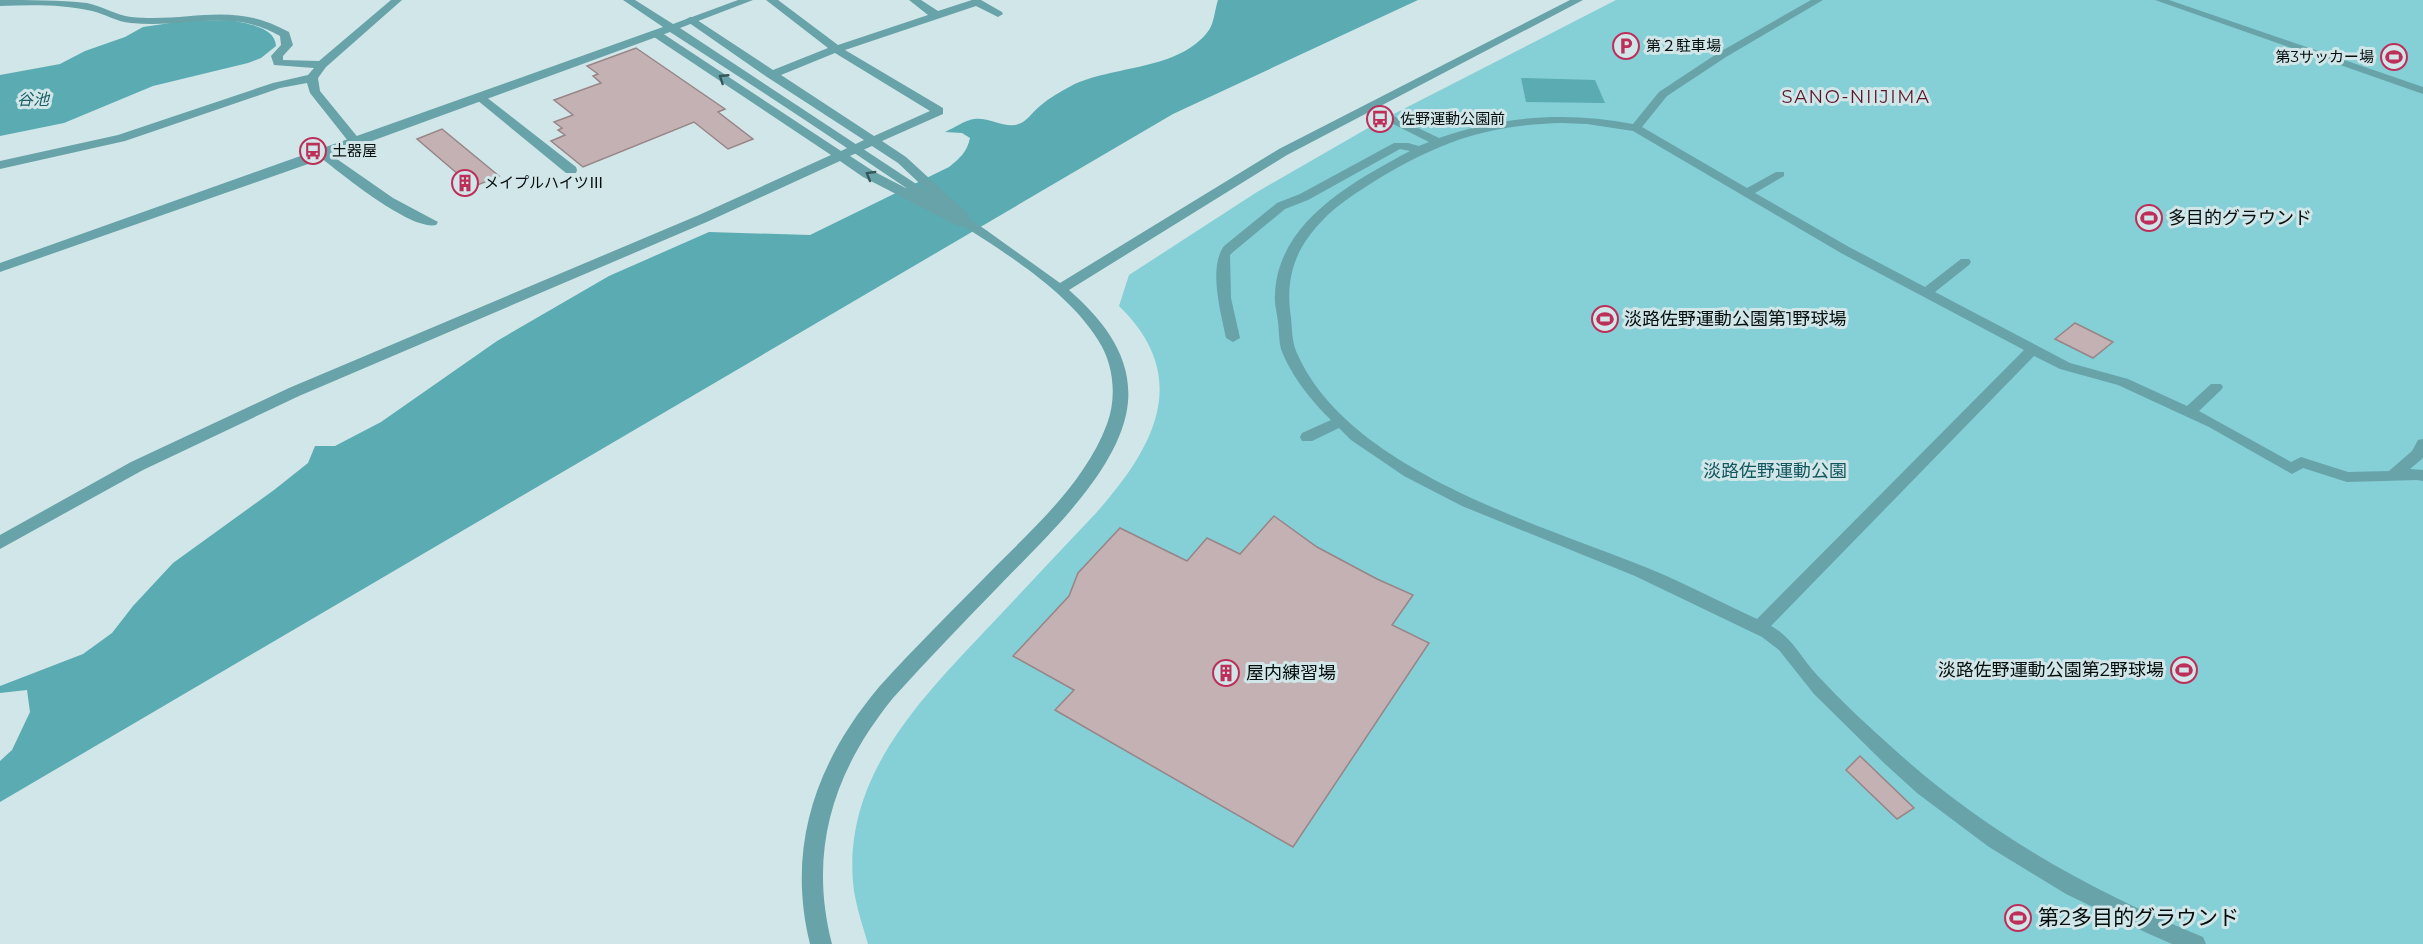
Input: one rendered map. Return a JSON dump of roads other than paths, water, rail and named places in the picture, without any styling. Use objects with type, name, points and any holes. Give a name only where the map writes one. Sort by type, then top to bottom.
[{"type":"street","points":[[101,10],[108,0]]},
{"type":"street","points":[[0,165],[137,134],[278,85],[312,78],[322,65],[397,0]]},
{"type":"street","points":[[628,0],[978,231],[1059,290],[1106,339],[1117,364],[1121,384],[1116,420],[1090,472],[1051,520],[906,670],[869,715],[843,754],[822,807],[812,856],[809,891],[814,924],[821,944]]},
{"type":"street","points":[[0,268],[324,154],[748,0]]},
{"type":"street","points":[[0,543],[137,466],[294,392],[704,218],[939,111],[836,48],[771,0]]},
{"type":"street","points":[[914,0],[936,15]]},
{"type":"street","points":[[1059,290],[1283,152],[1578,0]]},
{"type":"street","points":[[1636,128],[1664,94],[1722,55],[1818,0]]},
{"type":"street","points":[[2160,0],[2423,91]]},
{"type":"street","points":[[771,75],[836,48],[977,1],[998,14]]},
{"type":"street","points":[[0,3],[60,4],[101,10],[138,21],[221,15],[254,18],[272,25],[285,34],[287,45],[277,56],[278,63],[322,65]]},
{"type":"street","points":[[690,20],[902,160],[978,231]]},
{"type":"street","points":[[655,33],[868,174],[978,231]]},
{"type":"street","points":[[312,78],[314,91],[356,142]]},
{"type":"street","points":[[481,97],[571,170]]},
{"type":"street","points":[[1383,115],[1437,142]]},
{"type":"street","points":[[2196,944],[2105,904],[2059,880],[1938,800],[1892,759],[1807,676],[1778,638],[1636,569],[1527,527],[1430,484],[1367,447],[1307,386],[1293,363],[1283,336],[1280,310],[1284,272],[1296,244],[1304,231],[1327,208],[1351,190],[1437,142],[1480,130],[1530,122],[1591,122],[1636,128],[1845,250],[2065,366],[2123,382],[2189,412],[2292,469],[2301,462],[2347,477],[2365,478],[2395,474],[2423,476]]},
{"type":"street","points":[[1233,338],[1224,298],[1224,255],[1228,249],[1281,206],[1304,197],[1398,145],[1421,151]]},
{"type":"street","points":[[324,154],[361,183],[413,216],[431,222]]},
{"type":"street","points":[[1748,192],[1780,174]]},
{"type":"street","points":[[1925,293],[1965,262]]},
{"type":"street","points":[[1758,628],[2033,349]]},
{"type":"street","points":[[2189,412],[2216,387]]},
{"type":"street","points":[[1307,437],[1340,422]]},
{"type":"street","points":[[2395,474],[2418,454],[2423,444]]},
{"type":"water","points":[[1218,0],[1418,0],[1173,114],[0,802],[0,761],[12,750],[30,712],[27,690],[0,693],[0,686],[83,654],[112,633],[133,606],[173,563],[308,463],[315,446],[335,446],[381,422],[497,341],[609,276],[709,232],[810,235],[949,167],[962,154],[970,138],[962,133],[945,132],[963,122],[979,119],[1005,125],[1019,124],[1047,100],[1071,86],[1106,74],[1144,66],[1181,53],[1209,30]]},
{"type":"water","name":"谷池","points":[[231,20],[265,30],[271,34],[276,46],[261,58],[248,63],[153,86],[64,123],[0,136],[0,75],[60,64],[85,51],[125,37],[143,27],[184,21]]},
{"type":"water","points":[[1521,78],[1595,80],[1605,103],[1526,102]]},
{"type":"place","name":"第２駐車場","points":[[1626,46]]},
{"type":"place","name":"第3サッカー場","points":[[2394,57]]},
{"type":"place","name":"佐野運動公園前","points":[[1380,119]]},
{"type":"place","name":"土器屋","points":[[313,151]]},
{"type":"place","name":"メイプルハイツⅢ","points":[[465,183]]},
{"type":"place","name":"多目的グラウンド","points":[[2149,218]]},
{"type":"place","name":"淡路佐野運動公園第1野球場","points":[[1605,319]]},
{"type":"place","name":"淡路佐野運動公園第2野球場","points":[[2184,670]]},
{"type":"place","name":"屋内練習場","points":[[1226,673]]},
{"type":"place","name":"第2多目的グラウンド","points":[[2018,918]]},
{"type":"district","name":"SANO-NIIJIMA","points":[[1856,97]]},
{"type":"park label","name":"淡路佐野運動公園","points":[[1775,471]]}]
